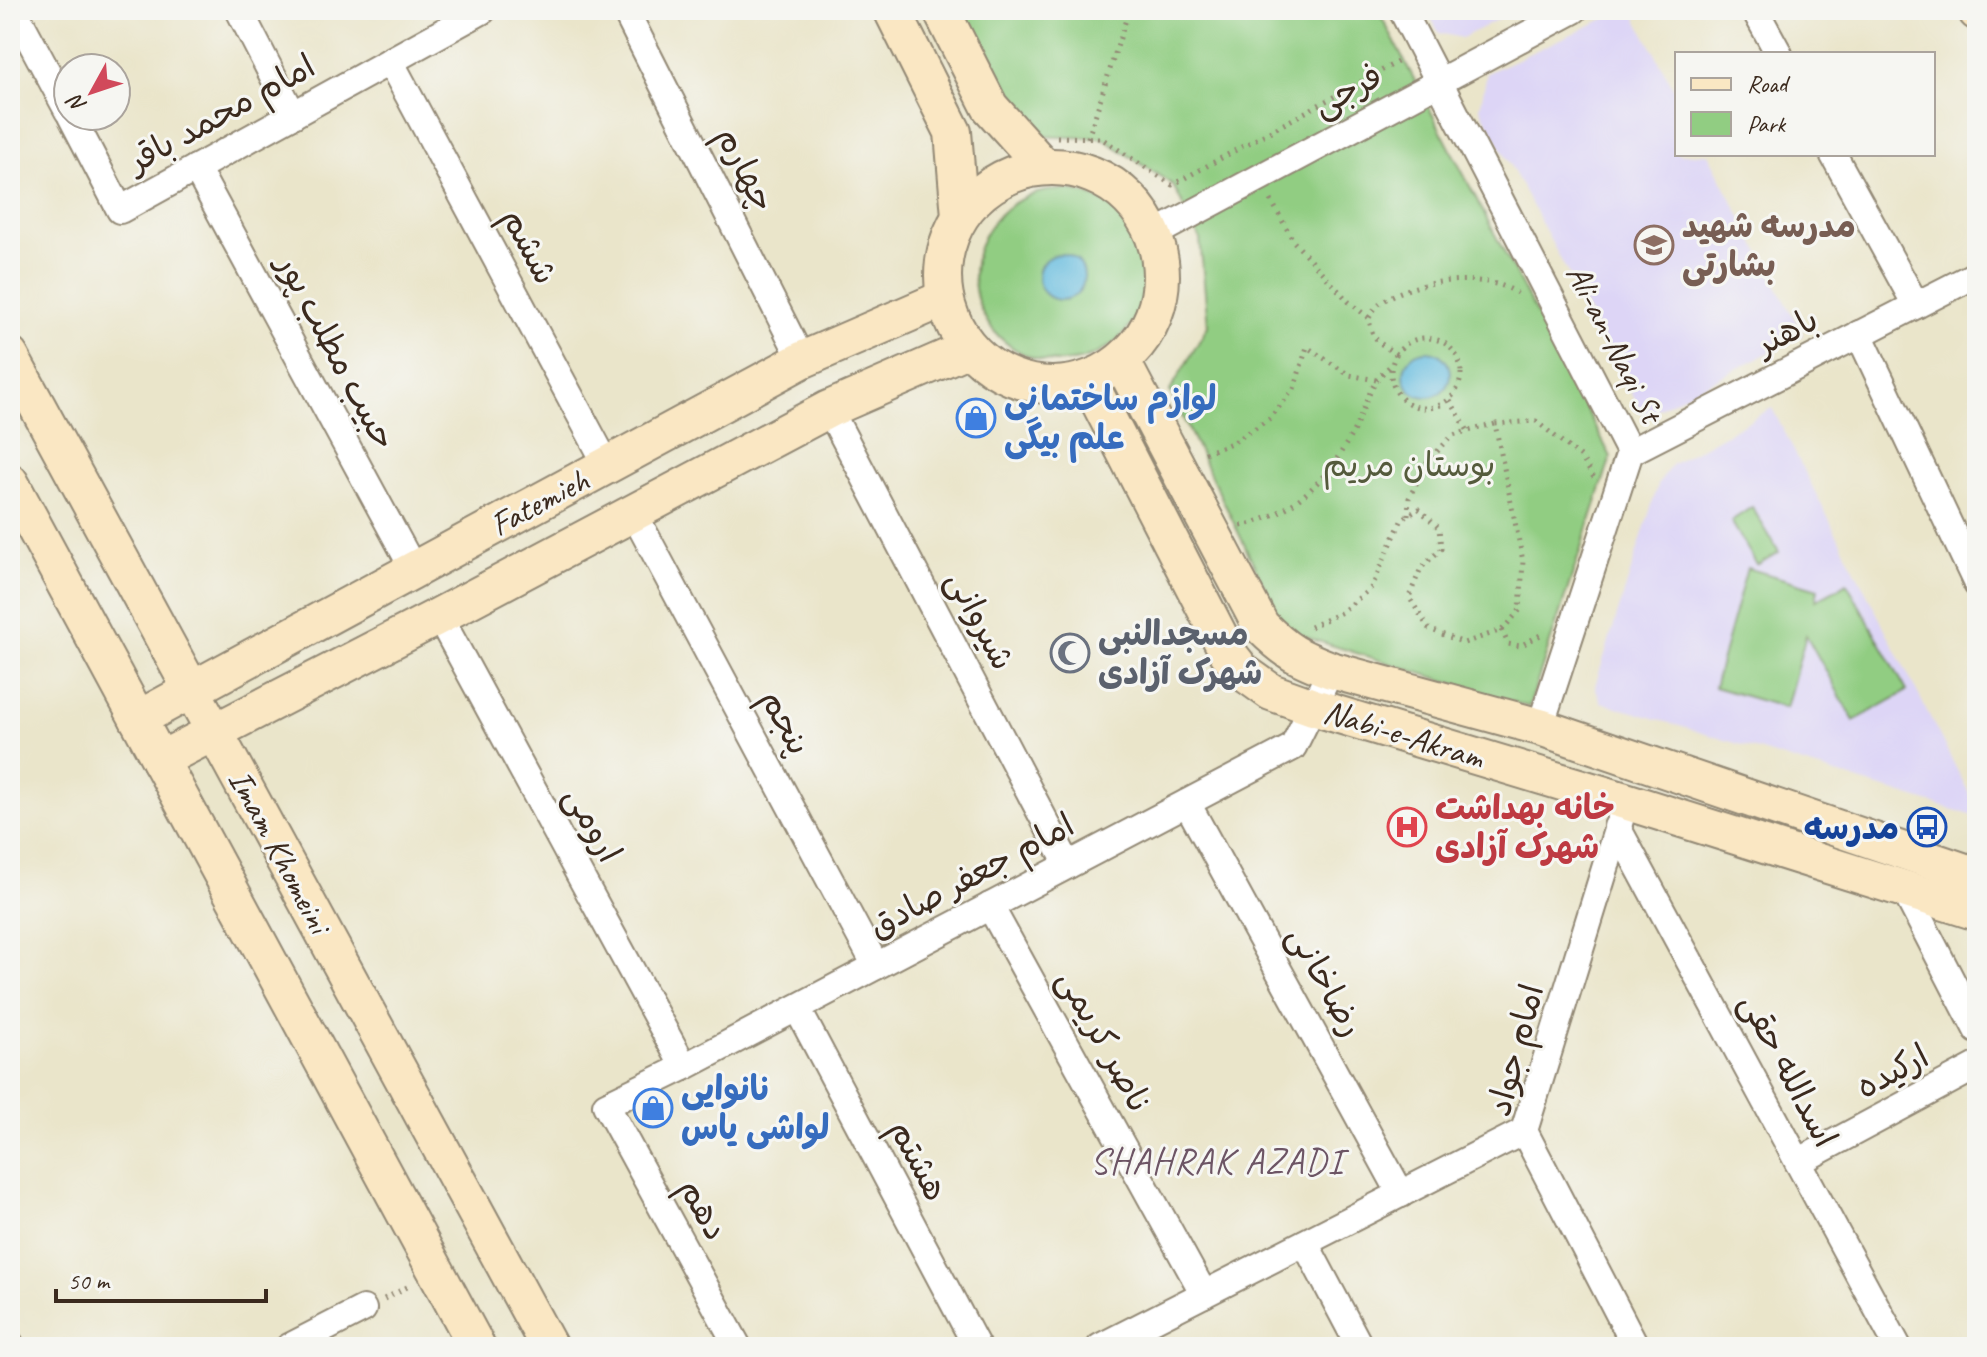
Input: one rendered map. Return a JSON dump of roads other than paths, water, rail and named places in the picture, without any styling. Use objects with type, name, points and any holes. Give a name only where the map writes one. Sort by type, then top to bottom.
[{"type":"street","points":[[14,10],[52,82]]},
{"type":"street","points":[[239,10],[293,115]]},
{"type":"street","name":"امام محمد باقر","points":[[79,132],[120,210],[483,10]]},
{"type":"street","name":"چهارم","points":[[625,10],[802,360]]},
{"type":"street","points":[[892,10],[953,132],[960,216]]},
{"type":"street","points":[[941,10],[990,107],[1044,151],[1110,183],[1136,205],[1154,234],[1161,261],[1162,289],[1155,316],[1142,341],[1122,362],[1106,373],[1056,386],[1024,382],[994,369],[969,348],[954,324],[945,298],[943,269],[948,241],[960,216],[976,196],[997,181],[1020,171],[1044,151]]},
{"type":"street","name":"Ali-an-Naqi St","points":[[1402,10],[1630,452],[1540,727]]},
{"type":"street","name":"فرجی","points":[[1154,234],[1574,10]]},
{"type":"street","points":[[1755,10],[1778,52]]},
{"type":"street","name":"ششم","points":[[390,61],[607,465]]},
{"type":"street","points":[[1834,156],[1916,305]]},
{"type":"street","name":"حبیب مطلب پور","points":[[196,168],[414,570]]},
{"type":"street","name":"باهنر","points":[[1630,452],[1977,274]]},
{"type":"street","name":"Fatemieh","points":[[138,719],[802,360],[945,298]]},
{"type":"street","points":[[1859,334],[1977,584]]},
{"type":"street","name":"Fatemieh","points":[[160,760],[829,409],[969,348]]},
{"type":"street","name":"Imam Khomeini","points":[[10,356],[549,1347]]},
{"type":"street","name":"Nabi-e-Akram","points":[[1122,362],[1261,626],[1281,646],[1299,658],[1331,670],[1540,727],[1977,876]]},
{"type":"street","name":"Nabi-e-Akram","points":[[1088,380],[1228,653],[1243,672],[1271,692],[1621,814],[1904,889],[1977,912]]},
{"type":"street","name":"شیروانی","points":[[829,409],[1068,865]]},
{"type":"street","name":"Imam Khomeini","points":[[12,489],[477,1347]]},
{"type":"street","name":"پنجم","points":[[633,512],[876,966]]},
{"type":"street","name":"ارومی","points":[[439,616],[684,1067]]},
{"type":"street","name":"امام جعفر صادق","points":[[606,1105],[1293,747],[1331,670]]},
{"type":"street","name":"رضاخانی","points":[[1187,803],[1401,1194]]},
{"type":"street","name":"امام جواد","points":[[1621,814],[1524,1131],[1636,1347]]},
{"type":"street","name":"اسدالله حقی","points":[[1621,814],[1798,1162],[1898,1347]]},
{"type":"street","points":[[1904,889],[1977,1030]]},
{"type":"street","name":"ناصر کریمی","points":[[990,906],[1204,1294]]},
{"type":"street","name":"هشتم","points":[[797,1008],[977,1347]]},
{"type":"street","name":"ارکیده","points":[[1798,1162],[1977,1066]]},
{"type":"street","name":"دهم","points":[[606,1105],[738,1347]]},
{"type":"street","points":[[1100,1347],[1524,1131]]},
{"type":"street","points":[[1305,1243],[1360,1347]]},
{"type":"street","points":[[289,1347],[363,1309]]},
{"type":"water","points":[[1061,254],[1077,261],[1084,277],[1077,293],[1061,300],[1045,293],[1038,277],[1045,261]]},
{"type":"water","points":[[1427,351],[1443,358],[1450,374],[1443,390],[1427,397],[1411,390],[1404,374],[1411,358]]},
{"type":"place","name":"مدرسه شهید بشارتی","points":[[1654,245]]},
{"type":"place","name":"لوازم ساختمانی علم بیگی","points":[[976,418]]},
{"type":"place","name":"مسجدالنبی شهرک آزادی","points":[[1070,653]]},
{"type":"place","name":"خانه بهداشت شهرک آزادی","points":[[1407,827]]},
{"type":"place","name":"مدرسه","points":[[1927,827]]},
{"type":"place","name":"نانوایی لواشی یاس","points":[[653,1108]]},
{"type":"district","name":"SHAHRAK AZADI","points":[[1217,1161]]},
{"type":"park label","name":"بوستان مریم","points":[[1409,464]]}]
